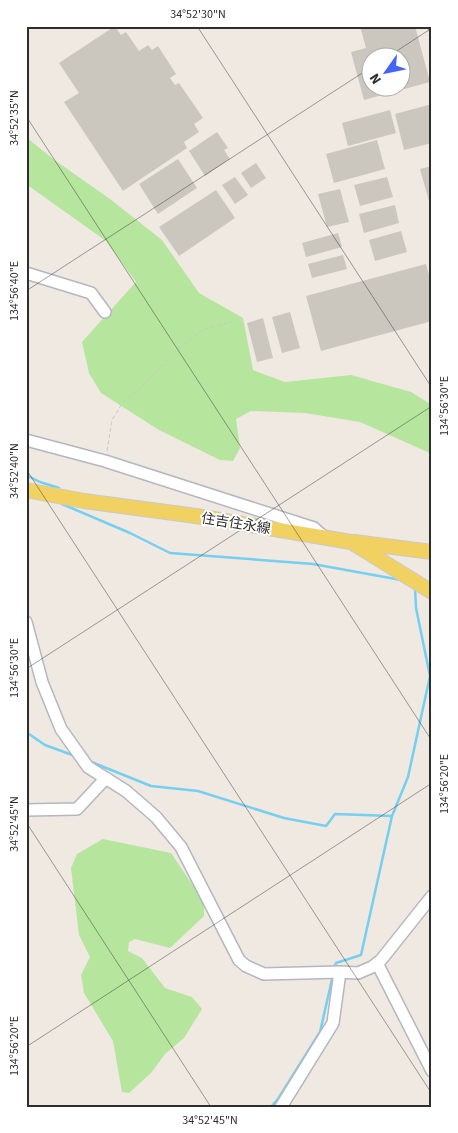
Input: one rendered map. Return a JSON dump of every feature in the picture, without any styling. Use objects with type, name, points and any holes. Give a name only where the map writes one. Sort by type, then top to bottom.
[{"type":"main road","name":"住吉住永線","points":[[26,490],[84,501],[323,536],[351,542],[432,592]]},
{"type":"main road","points":[[351,542],[432,552]]},
{"type":"street","points":[[26,273],[91,293],[105,312]]},
{"type":"street","points":[[26,440],[105,461],[314,528],[323,536]]},
{"type":"street","points":[[26,622],[42,682],[61,728],[88,767],[126,790],[156,817],[181,846],[239,960],[246,966],[264,974],[358,973],[381,960],[432,896]]},
{"type":"street","points":[[26,810],[77,809],[106,778]]},
{"type":"street","points":[[377,963],[432,1071]]},
{"type":"street","points":[[281,1107],[333,1022],[340,972]]},
{"type":"path","points":[[105,461],[112,420],[123,402],[140,389],[177,349],[190,339],[205,329],[236,320]]},
{"type":"green space","points":[[26,137],[162,240],[199,293],[243,318],[253,370],[285,382],[351,375],[411,392],[432,405],[432,454],[360,422],[305,413],[251,411],[236,419],[240,448],[233,461],[220,460],[159,430],[101,393],[89,373],[82,342],[136,282],[106,241],[26,184]]},
{"type":"green space","points":[[103,839],[171,853],[204,902],[204,916],[170,948],[135,939],[129,942],[128,951],[142,958],[165,988],[192,997],[202,1009],[184,1038],[165,1054],[151,1073],[129,1093],[122,1092],[113,1041],[84,993],[81,975],[90,957],[79,935],[71,868],[77,854]]},
{"type":"building","points":[[115,26],[121,35],[126,32],[139,51],[148,45],[152,50],[158,46],[176,74],[170,78],[175,85],[179,83],[203,118],[194,124],[199,132],[184,142],[187,148],[123,191],[64,102],[79,93],[59,63]]},
{"type":"building","points":[[360,26],[415,26],[430,82],[410,87],[410,48],[366,48]]},
{"type":"building","points":[[360,50],[360,85],[351,52]]},
{"type":"building","points":[[432,104],[432,143],[404,150],[395,114]]},
{"type":"building","points":[[390,110],[396,133],[348,146],[342,123]]},
{"type":"building","points":[[217,132],[228,148],[224,150],[230,159],[205,176],[189,151]]},
{"type":"building","points":[[377,140],[385,169],[334,183],[326,154]]},
{"type":"building","points":[[178,159],[197,188],[158,214],[139,184]]},
{"type":"building","points":[[256,163],[266,178],[251,188],[241,173]]},
{"type":"building","points":[[432,166],[432,204],[430,205],[420,169]]},
{"type":"building","points":[[235,177],[248,195],[235,204],[222,185]]},
{"type":"building","points":[[387,177],[393,197],[360,206],[354,185]]},
{"type":"building","points":[[340,189],[349,222],[327,227],[318,194]]},
{"type":"building","points":[[216,190],[235,218],[179,256],[159,227]]},
{"type":"building","points":[[395,205],[399,223],[364,233],[359,214]]},
{"type":"building","points":[[401,231],[407,252],[375,261],[369,240]]},
{"type":"building","points":[[338,233],[342,247],[306,257],[302,243]]},
{"type":"building","points":[[343,255],[347,269],[312,278],[308,264]]},
{"type":"building","points":[[426,264],[432,286],[432,321],[321,351],[306,296]]},
{"type":"building","points":[[290,312],[300,348],[282,353],[272,317]]},
{"type":"building","points":[[263,318],[273,358],[257,362],[247,323]]},
{"type":"waterway","points":[[26,475],[59,488]]},
{"type":"waterway","points":[[62,504],[130,533],[170,553],[313,564],[401,580]]},
{"type":"waterway","points":[[334,969],[336,963],[361,955],[392,816],[408,777],[430,676],[416,608],[415,587]]},
{"type":"waterway","points":[[26,732],[45,745],[75,756]]},
{"type":"waterway","points":[[89,761],[151,786],[198,791],[284,818],[326,826],[335,814],[392,816]]},
{"type":"waterway","points":[[271,1107],[320,1032],[333,975]]}]
